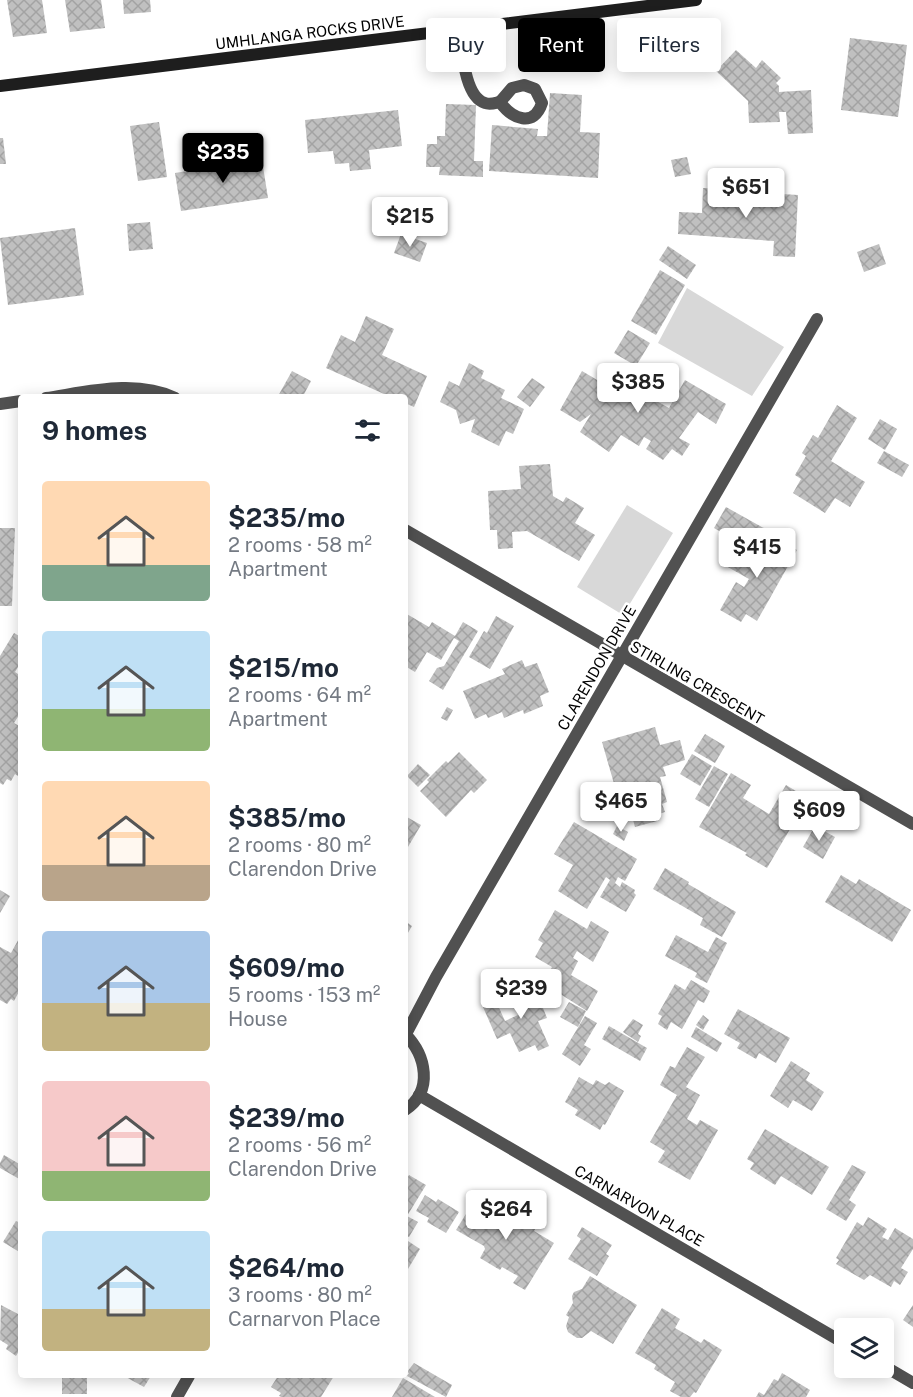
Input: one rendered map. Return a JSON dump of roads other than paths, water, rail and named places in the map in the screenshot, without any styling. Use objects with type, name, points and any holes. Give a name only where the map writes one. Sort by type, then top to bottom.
[{"type":"main road","name":"UMHLANGA ROCKS DRIVE","points":[[506,24],[696,0]]},
{"type":"main road","name":"UMHLANGA ROCKS DRIVE","points":[[0,87],[426,34]]},
{"type":"street","points":[[466,72],[472,91],[481,101],[500,102]]},
{"type":"street","name":"CLARENDON DRIVE","points":[[408,1028],[817,319]]},
{"type":"street","points":[[74,394],[116,388],[144,389],[161,394]]},
{"type":"street","points":[[0,404],[18,401]]},
{"type":"street","name":"STIRLING CRESCENT","points":[[408,532],[913,824]]},
{"type":"street","points":[[408,1038],[416,1047],[423,1062],[424,1079],[419,1095],[408,1107]]},
{"type":"street","name":"CARNARVON PLACE","points":[[419,1095],[834,1337]]},
{"type":"street","points":[[894,1372],[913,1383]]},
{"type":"street","points":[[177,1397],[188,1378]]}]
